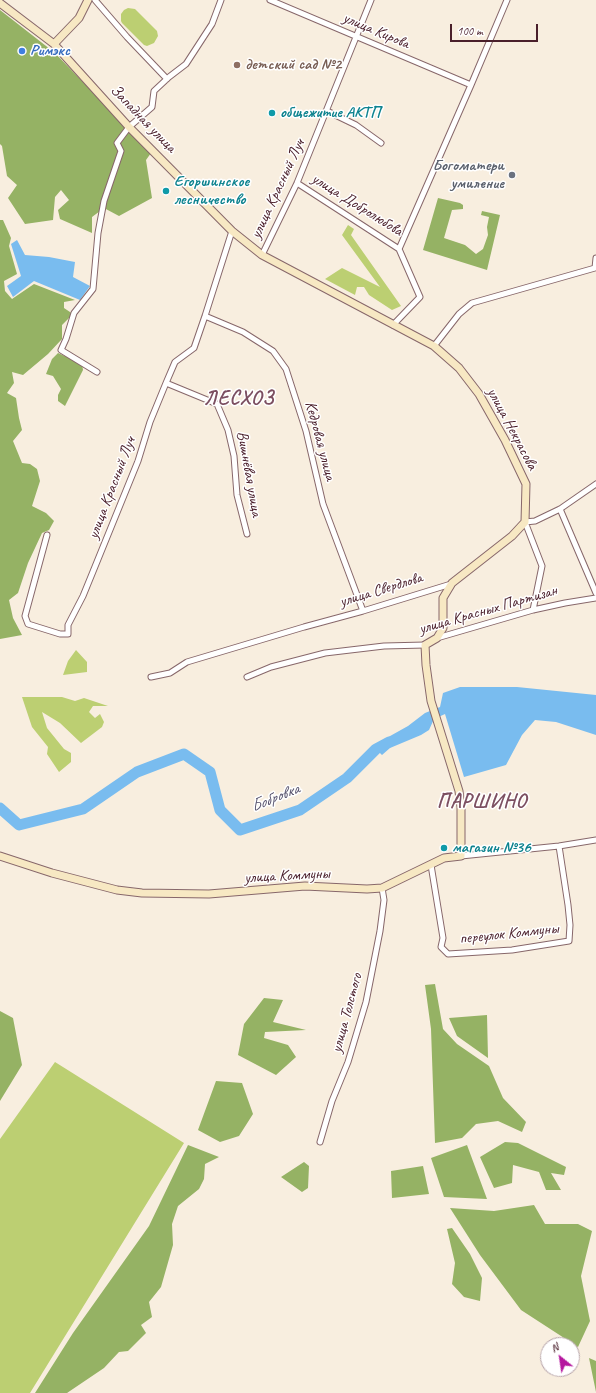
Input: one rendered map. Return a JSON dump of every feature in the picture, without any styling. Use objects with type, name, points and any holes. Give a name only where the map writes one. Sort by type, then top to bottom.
[{"type":"street","points":[[54,44],[79,18],[88,0]]},
{"type":"street","points":[[95,0],[167,79]]},
{"type":"street","points":[[97,372],[61,350],[74,313],[93,289],[98,233],[104,201],[121,151],[117,143],[129,127],[152,107],[154,91],[186,64],[212,24],[221,0]]},
{"type":"street","name":"улица Кирова","points":[[270,0],[471,85]]},
{"type":"street","name":"улица Красный Луч","points":[[262,255],[297,183],[371,0]]},
{"type":"street","name":"улица Добролюбова","points":[[297,183],[399,249],[507,0]]},
{"type":"street","name":"Западная улица","points":[[0,3],[54,44],[129,127],[232,230],[262,255],[434,346]]},
{"type":"street","points":[[326,111],[356,125],[381,143]]},
{"type":"street","name":"улица Красный Луч","points":[[47,535],[25,616],[28,624],[60,634],[68,634],[68,625],[83,596],[138,461],[150,422],[175,362],[194,348],[206,316],[232,230]]},
{"type":"street","points":[[393,325],[420,297],[399,249]]},
{"type":"street","points":[[434,346],[459,314],[472,304],[595,268],[596,258]]},
{"type":"street","name":"Кедровая улица","points":[[206,316],[243,332],[273,351],[286,369],[306,431],[323,504],[363,611]]},
{"type":"street","name":"улица Некрасова","points":[[434,346],[458,368],[479,394],[505,440],[526,484],[525,522],[542,566],[533,610]]},
{"type":"street","name":"Вишнёвая улица","points":[[166,383],[217,404],[228,430],[234,456],[236,495],[247,534]]},
{"type":"street","points":[[525,522],[535,521],[560,509],[596,484]]},
{"type":"street","points":[[560,509],[596,593]]},
{"type":"street","name":"улица Свердлова","points":[[151,678],[170,673],[187,662],[363,611],[452,583],[512,536],[525,522]]},
{"type":"street","points":[[437,638],[443,628],[444,598],[452,583]]},
{"type":"street","name":"улица Красных Партизан","points":[[247,677],[271,667],[325,653],[384,646],[425,645],[437,638],[533,610],[596,598]]},
{"type":"street","points":[[425,645],[431,701],[459,791],[461,807],[461,856]]},
{"type":"street","name":"улица Коммуны","points":[[0,856],[52,873],[117,890],[142,893],[209,894],[305,886],[367,889],[382,888],[431,866],[444,858],[559,846],[596,840]]},
{"type":"street","name":"переулок Коммуны","points":[[431,866],[443,938],[441,947],[448,954],[512,950],[569,941],[570,925],[568,905],[559,846]]},
{"type":"street","name":"улица Толстого","points":[[320,1142],[332,1101],[348,1062],[366,1002],[380,931],[384,900],[382,888]]},
{"type":"green space","points":[[128,8],[135,9],[157,31],[158,36],[154,43],[147,46],[144,45],[122,23],[121,14]]},
{"type":"green space","points":[[0,10],[55,53],[151,153],[146,160],[152,198],[119,216],[104,208],[92,217],[92,233],[60,219],[58,210],[69,200],[61,190],[55,197],[53,220],[25,224],[8,198],[17,185],[7,176],[2,146],[0,144]]},
{"type":"green space","points":[[438,198],[463,205],[463,209],[452,210],[444,238],[465,245],[476,254],[483,249],[488,235],[487,227],[489,217],[481,215],[482,211],[500,215],[487,270],[423,250]]},
{"type":"green space","points":[[0,220],[3,220],[11,238],[9,246],[17,274],[4,281],[5,291],[12,299],[34,284],[75,300],[64,302],[64,308],[73,314],[62,325],[62,339],[48,354],[23,375],[12,372],[14,383],[7,393],[16,398],[22,430],[13,441],[22,463],[30,464],[37,469],[40,481],[32,506],[46,513],[54,521],[49,530],[42,533],[28,563],[18,593],[9,600],[13,618],[22,635],[0,639]]},
{"type":"green space","points":[[348,225],[354,229],[351,235],[401,306],[392,310],[369,295],[364,287],[357,287],[355,295],[325,279],[342,268],[380,287],[342,235]]},
{"type":"green space","points":[[58,353],[82,364],[83,370],[65,406],[58,401],[58,395],[61,389],[53,376],[46,374],[52,359]]},
{"type":"green space","points":[[76,650],[87,662],[87,672],[63,675],[68,661]]},
{"type":"green space","points":[[22,697],[62,697],[75,701],[84,698],[108,706],[93,706],[89,712],[95,718],[100,714],[104,722],[102,727],[81,743],[60,723],[42,712],[47,728],[64,749],[71,753],[71,762],[59,772],[47,754],[48,747],[32,727]]},
{"type":"green space","points":[[435,984],[443,1029],[457,1044],[489,1066],[503,1098],[526,1122],[522,1132],[498,1121],[476,1124],[462,1138],[435,1143],[431,1029],[425,985]]},
{"type":"green space","points":[[264,998],[283,1000],[273,1022],[306,1030],[265,1032],[264,1038],[288,1045],[296,1057],[276,1075],[238,1055],[244,1024]]},
{"type":"green space","points":[[0,1011],[13,1018],[22,1065],[0,1101]]},
{"type":"green space","points":[[487,1015],[488,1058],[457,1036],[449,1018]]},
{"type":"green space","points":[[55,1062],[184,1143],[30,1393],[0,1393],[0,1139]]},
{"type":"green space","points":[[216,1081],[242,1083],[253,1114],[239,1136],[220,1142],[198,1130]]},
{"type":"green space","points":[[505,1142],[518,1143],[566,1167],[564,1175],[551,1173],[561,1190],[546,1190],[539,1172],[513,1165],[512,1183],[494,1188],[480,1157]]},
{"type":"green space","points":[[188,1145],[219,1157],[205,1164],[204,1179],[199,1189],[178,1206],[172,1224],[173,1245],[161,1287],[149,1302],[152,1317],[141,1325],[146,1333],[128,1351],[119,1352],[104,1368],[67,1393],[35,1393],[73,1333],[149,1226]]},
{"type":"green space","points":[[467,1145],[487,1199],[444,1197],[431,1158]]},
{"type":"green space","points":[[304,1162],[309,1166],[308,1188],[302,1192],[281,1177]]},
{"type":"green space","points":[[423,1166],[429,1194],[392,1198],[391,1171]]},
{"type":"green space","points":[[534,1205],[545,1224],[578,1224],[592,1231],[581,1276],[590,1321],[580,1343],[580,1337],[563,1337],[521,1310],[480,1255],[450,1208],[494,1211]]},
{"type":"green space","points":[[452,1228],[470,1254],[482,1278],[480,1301],[464,1297],[452,1284],[455,1263],[447,1229]]},
{"type":"green space","points":[[589,1358],[596,1361],[596,1392]]},
{"type":"water","points":[[17,240],[25,255],[49,257],[75,262],[73,277],[90,286],[80,300],[34,281],[13,297],[7,286],[21,276],[11,244]]},
{"type":"water","points":[[460,687],[517,687],[596,695],[596,735],[556,722],[535,720],[522,735],[506,765],[464,777],[445,714],[434,719],[429,730],[390,748],[382,755],[376,749],[374,745],[408,726],[425,713],[440,707],[443,693]]},
{"type":"waterway","name":"Бобровка","points":[[0,808],[19,825],[83,809],[137,772],[184,754],[210,772],[220,810],[240,830],[300,810],[347,778],[376,749],[389,742]]},
{"type":"place","name":"Римэкс","points":[[22,51]]},
{"type":"place","name":"детский сад №2","points":[[237,65]]},
{"type":"place","name":"общежитие АКТП","points":[[272,113]]},
{"type":"place","name":"Богоматери умиление","points":[[512,175]]},
{"type":"place","name":"Егоршинское лесничество","points":[[166,191]]},
{"type":"place","name":"магазин №36","points":[[444,848]]},
{"type":"district","name":"ЛЕСХОЗ","points":[[239,399]]},
{"type":"district","name":"ПАРШИНО","points":[[482,802]]}]
